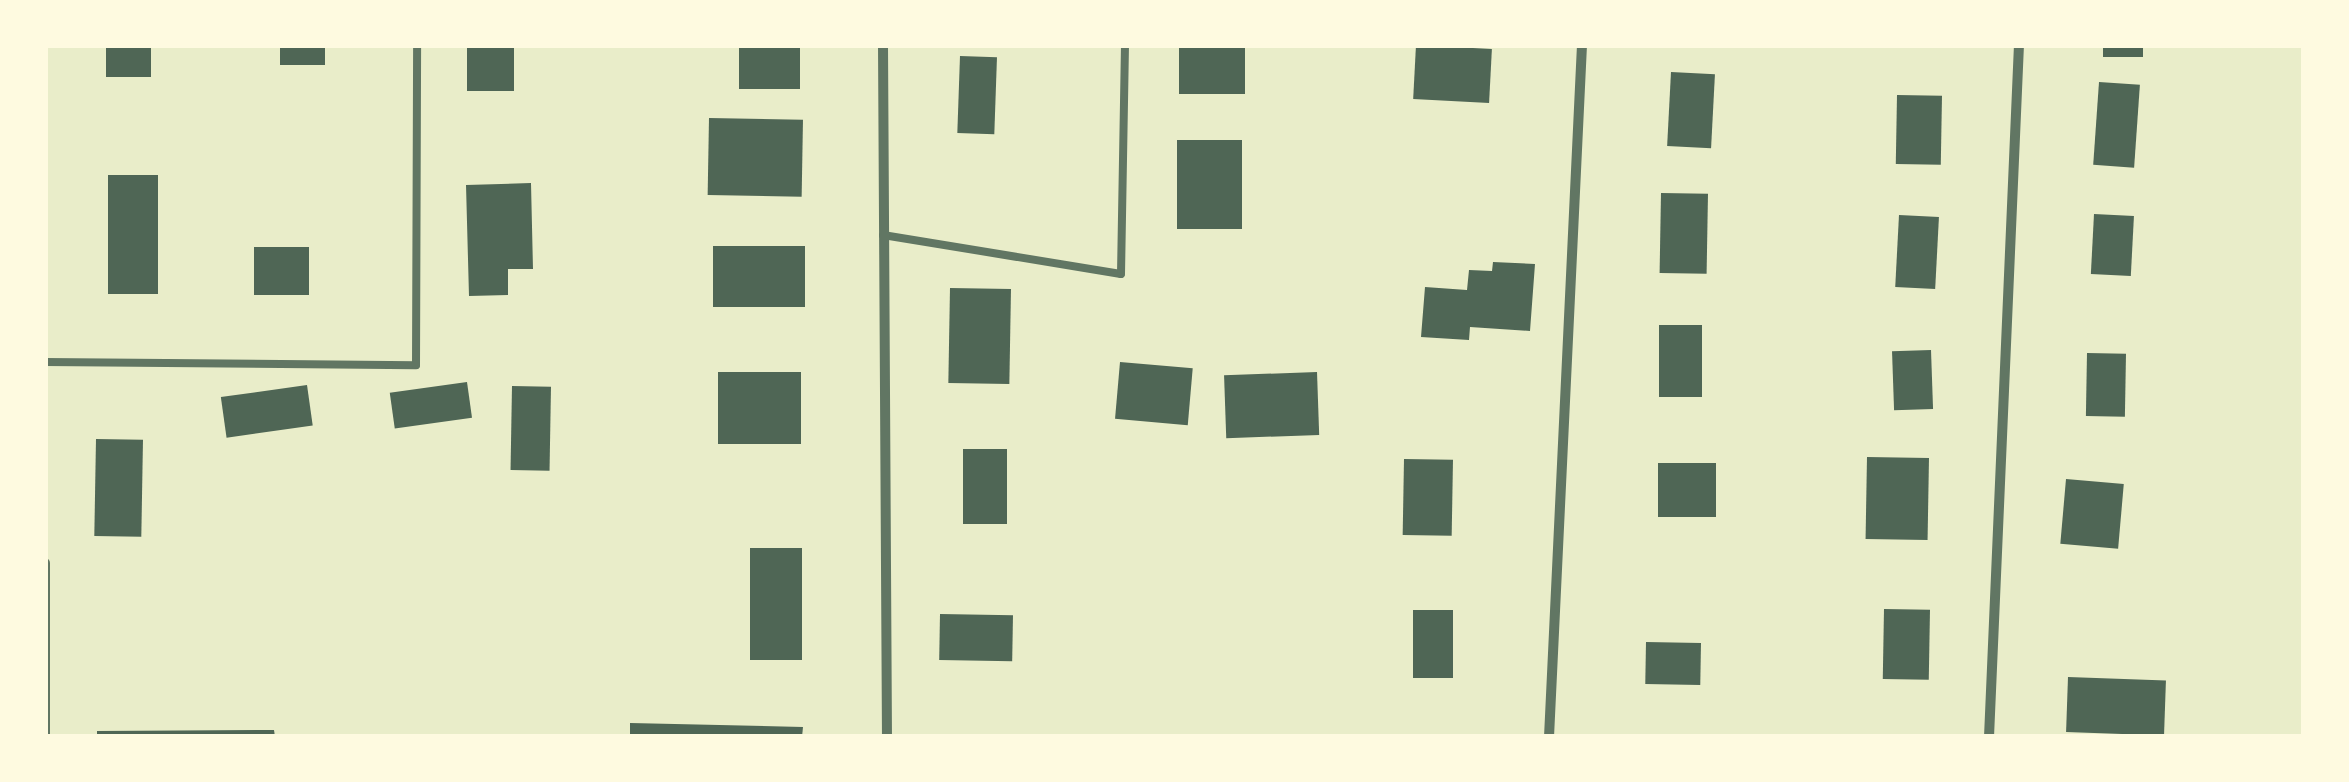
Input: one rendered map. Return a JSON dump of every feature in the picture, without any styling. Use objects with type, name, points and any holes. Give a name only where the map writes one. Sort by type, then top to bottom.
[{"type":"street","points":[[883,45],[887,737]]},
{"type":"street","points":[[1550,737],[1582,45]]},
{"type":"street","points":[[1989,737],[2019,45]]},
{"type":"street","points":[[45,562],[45,737]]},
{"type":"lane","points":[[45,362],[416,364],[418,45]]},
{"type":"lane","points":[[883,235],[1121,274],[1124,45]]},
{"type":"building","points":[[106,45],[151,45],[151,77],[106,77]]},
{"type":"building","points":[[280,45],[325,45],[325,65],[280,65]]},
{"type":"building","points":[[467,45],[514,45],[514,91],[467,91]]},
{"type":"building","points":[[739,45],[800,45],[800,89],[739,89]]},
{"type":"building","points":[[1179,45],[1245,45],[1245,94],[1179,94]]},
{"type":"building","points":[[1416,45],[1492,49],[1489,103],[1413,99]]},
{"type":"building","points":[[2103,45],[2143,45],[2143,57],[2103,57]]},
{"type":"building","points":[[960,56],[997,57],[994,134],[957,133]]},
{"type":"building","points":[[1671,72],[1715,74],[1711,148],[1667,146]]},
{"type":"building","points":[[2099,82],[2140,85],[2134,168],[2093,165]]},
{"type":"building","points":[[1897,95],[1942,96],[1941,165],[1896,164]]},
{"type":"building","points":[[709,118],[803,120],[802,197],[708,195]]},
{"type":"building","points":[[1177,140],[1242,140],[1242,229],[1177,229]]},
{"type":"building","points":[[108,175],[158,175],[158,294],[108,294]]},
{"type":"building","points":[[531,183],[533,269],[508,269],[508,295],[469,296],[466,185]]},
{"type":"building","points":[[1661,193],[1708,194],[1707,274],[1660,273]]},
{"type":"building","points":[[2094,214],[2134,216],[2131,276],[2091,274]]},
{"type":"building","points":[[1899,215],[1939,217],[1935,289],[1895,287]]},
{"type":"building","points":[[713,246],[805,246],[805,307],[713,307]]},
{"type":"building","points":[[254,247],[309,247],[309,295],[254,295]]},
{"type":"building","points":[[1493,262],[1535,264],[1530,331],[1470,327],[1469,340],[1421,337],[1425,287],[1467,290],[1469,270],[1492,271]]},
{"type":"building","points":[[950,288],[1011,289],[1009,384],[948,383]]},
{"type":"building","points":[[1659,325],[1702,325],[1702,397],[1659,397]]},
{"type":"building","points":[[1931,350],[1933,409],[1894,410],[1892,351]]},
{"type":"building","points":[[2087,353],[2126,354],[2125,417],[2086,416]]},
{"type":"building","points":[[1120,362],[1193,368],[1188,425],[1115,419]]},
{"type":"building","points":[[718,372],[801,372],[801,444],[718,444]]},
{"type":"building","points":[[1317,372],[1319,435],[1226,438],[1224,375]]},
{"type":"building","points":[[467,382],[472,418],[395,429],[390,393]]},
{"type":"building","points":[[307,385],[313,426],[227,438],[221,397]]},
{"type":"building","points":[[512,386],[551,387],[550,471],[511,470]]},
{"type":"building","points":[[96,439],[143,440],[141,537],[94,536]]},
{"type":"building","points":[[963,449],[1007,449],[1007,524],[963,524]]},
{"type":"building","points":[[1867,457],[1929,458],[1928,540],[1866,539]]},
{"type":"building","points":[[1404,459],[1453,460],[1452,536],[1403,535]]},
{"type":"building","points":[[1658,463],[1716,463],[1716,517],[1658,517]]},
{"type":"building","points":[[2066,479],[2124,484],[2118,549],[2060,544]]},
{"type":"building","points":[[750,548],[802,548],[802,660],[750,660]]},
{"type":"building","points":[[1884,609],[1930,610],[1929,680],[1883,679]]},
{"type":"building","points":[[1413,610],[1453,610],[1453,678],[1413,678]]},
{"type":"building","points":[[940,614],[1013,615],[1012,661],[939,660]]},
{"type":"building","points":[[1646,642],[1701,643],[1700,685],[1645,684]]},
{"type":"building","points":[[2068,677],[2166,680],[2164,735],[2066,732]]},
{"type":"building","points":[[630,723],[803,727],[802,737],[630,737]]},
{"type":"building","points":[[274,730],[275,737],[97,737],[97,731]]}]
